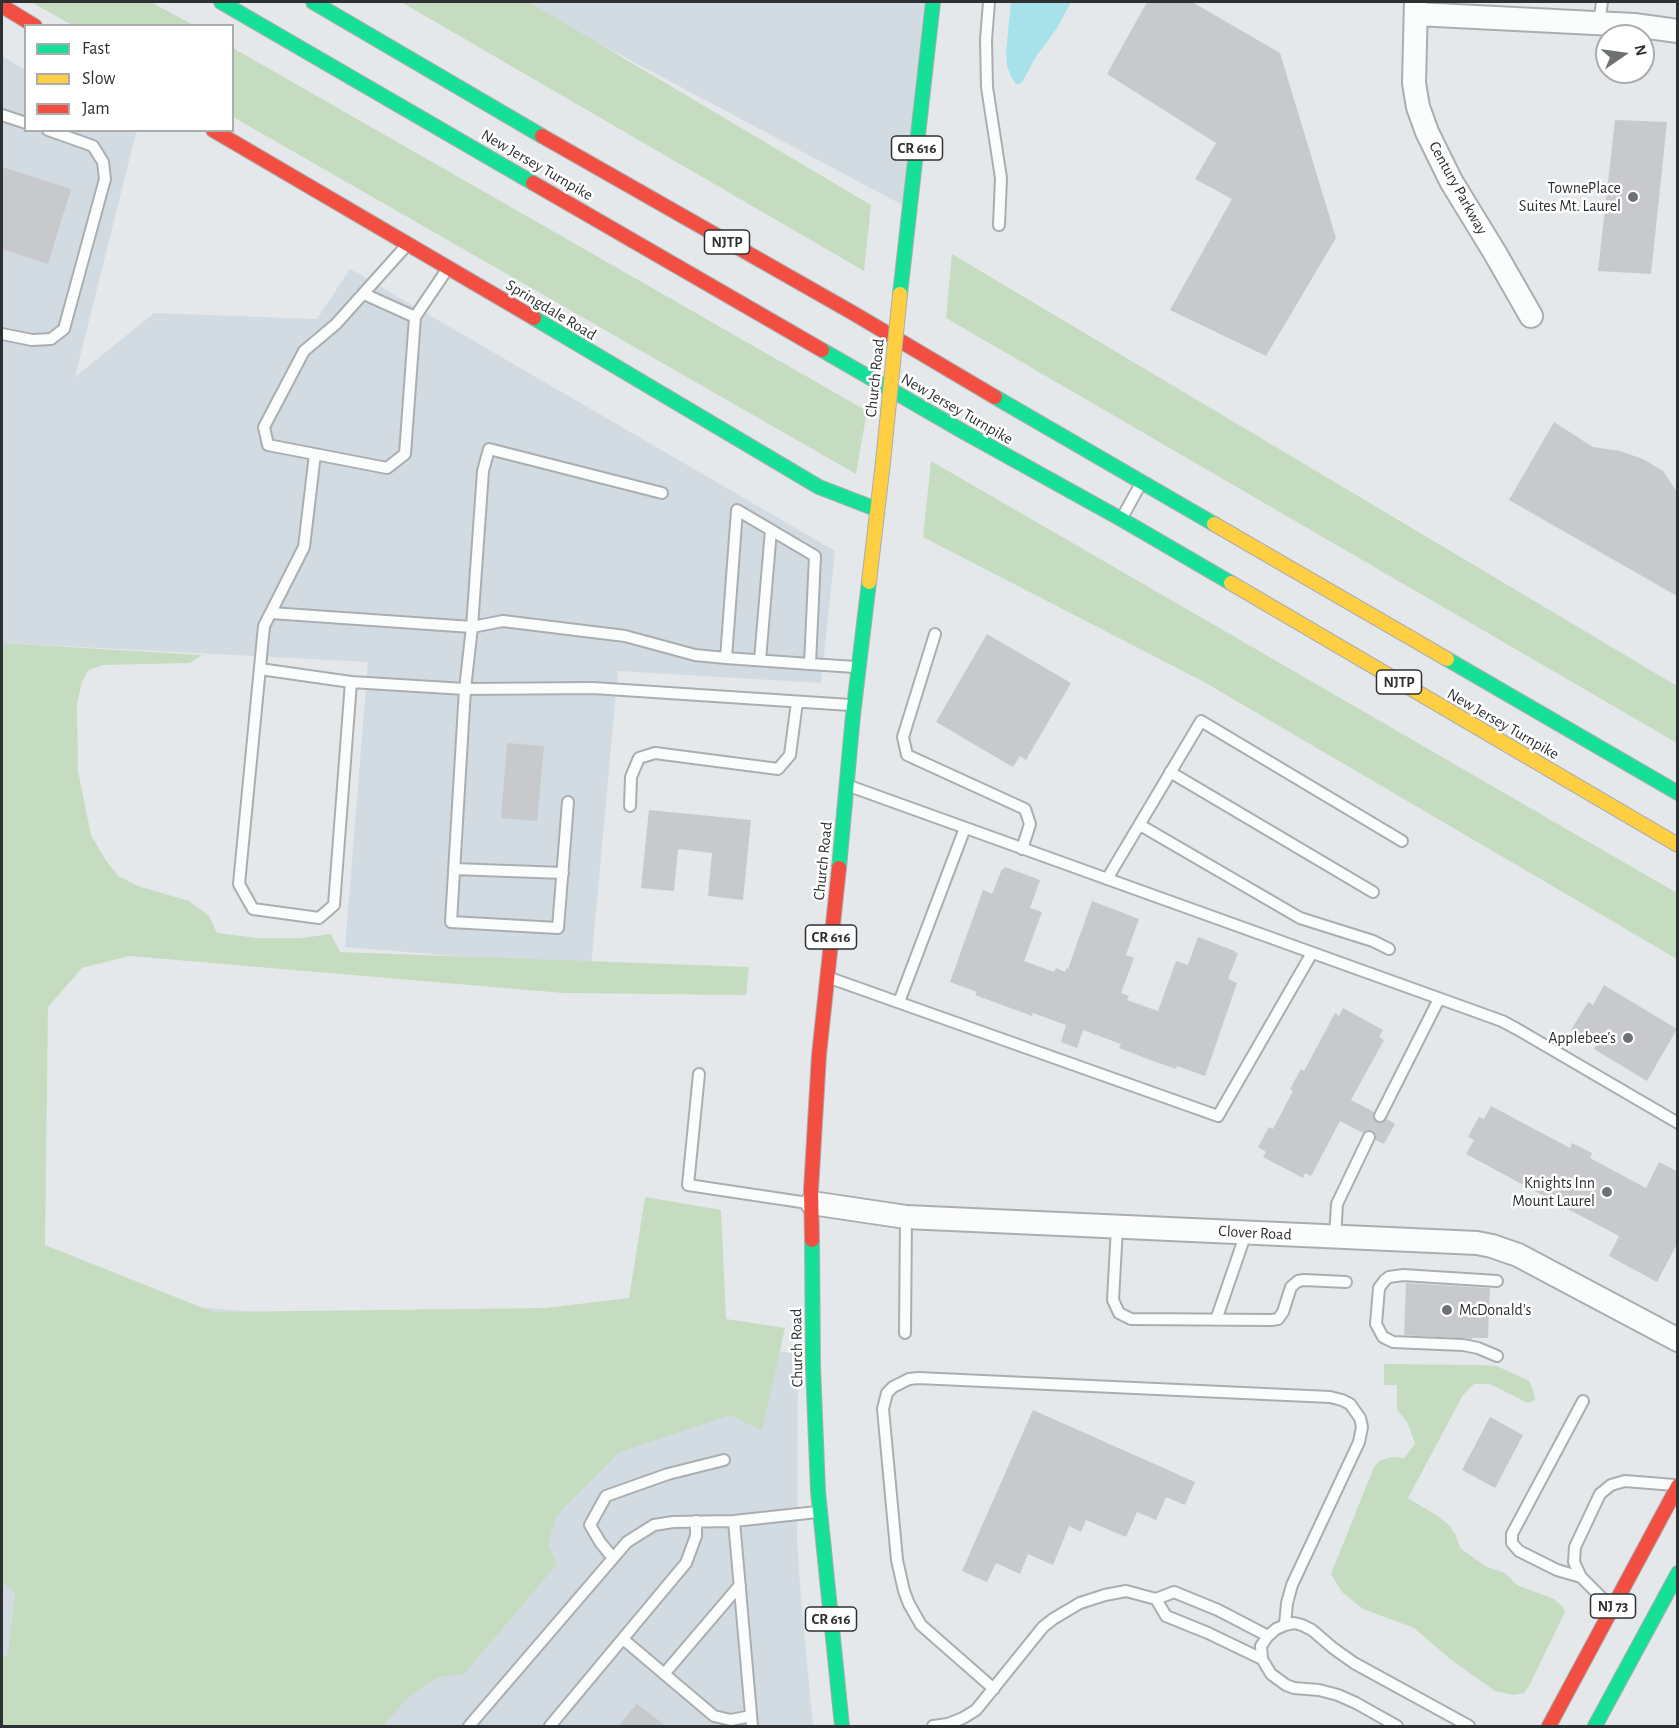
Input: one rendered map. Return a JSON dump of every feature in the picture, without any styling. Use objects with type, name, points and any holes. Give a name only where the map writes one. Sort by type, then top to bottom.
[{"type":"main road","name":"New Jersey Turnpike","points":[[220,2],[954,426],[1121,519],[1677,845]]},
{"type":"main road","name":"New Jersey Turnpike","points":[[313,2],[614,178],[853,313],[1677,794]]},
{"type":"main road","name":"Church Road","points":[[842,1726],[816,1472],[812,1203],[816,1094],[858,668],[933,2]]},
{"type":"main road","points":[[2,6],[32,24]]},
{"type":"main road","name":"Springdale Road","points":[[216,132],[819,487],[876,509]]},
{"type":"main road","name":"NJ 73","points":[[1549,1726],[1677,1486]]},
{"type":"main road","name":"NJ 73","points":[[1595,1726],[1677,1573]]},
{"type":"street","name":"Century Parkway","points":[[1531,316],[1451,181],[1427,132],[1418,107],[1414,83],[1416,8],[1600,12],[1634,25],[1677,31]]},
{"type":"street","name":"Clover Road","points":[[812,1203],[906,1217],[1477,1243],[1518,1255],[1677,1340]]},
{"type":"lane","points":[[989,2],[986,40],[987,87],[1001,178],[999,225]]},
{"type":"lane","points":[[2,115],[24,122]]},
{"type":"lane","points":[[2,334],[32,340],[51,339],[64,329],[105,178],[103,162],[93,146],[54,132]]},
{"type":"lane","points":[[408,244],[336,324],[304,351],[264,427],[268,445],[387,468],[405,454],[415,317],[448,268]]},
{"type":"lane","points":[[364,294],[415,317]]},
{"type":"lane","points":[[568,802],[558,928],[451,922],[465,689],[472,627],[483,471],[489,449],[662,493]]},
{"type":"lane","points":[[315,453],[304,547],[264,626],[239,884],[253,909],[319,918],[334,905],[351,682]]},
{"type":"lane","points":[[1121,519],[1142,482]]},
{"type":"lane","points":[[726,658],[737,510],[815,556],[810,664]]},
{"type":"lane","points":[[760,660],[771,530]]},
{"type":"lane","points":[[271,613],[472,627],[503,621],[625,636],[695,655],[858,668]]},
{"type":"lane","points":[[935,634],[903,737],[907,755],[1025,809],[1030,824],[1022,849]]},
{"type":"lane","points":[[260,669],[351,682],[465,689],[593,688],[854,706]]},
{"type":"lane","points":[[630,806],[631,777],[639,758],[655,753],[778,768],[790,754],[796,702]]},
{"type":"lane","points":[[1107,879],[1201,721],[1402,841]]},
{"type":"lane","points":[[1170,772],[1373,892]]},
{"type":"lane","points":[[847,786],[1502,1021],[1677,1123]]},
{"type":"lane","points":[[1140,825],[1300,918],[1373,941],[1389,949]]},
{"type":"lane","points":[[899,1002],[965,828]]},
{"type":"lane","points":[[454,869],[563,873]]},
{"type":"lane","points":[[827,977],[1218,1116],[1312,953]]},
{"type":"lane","points":[[1380,1116],[1439,999]]},
{"type":"lane","points":[[699,1074],[688,1185],[812,1203]]},
{"type":"lane","points":[[1335,1237],[1336,1204],[1369,1137]]},
{"type":"lane","points":[[905,1333],[906,1217]]},
{"type":"lane","points":[[1117,1227],[1113,1300],[1119,1313],[1131,1319],[1278,1319],[1292,1287],[1298,1281],[1347,1282]]},
{"type":"lane","points":[[1216,1320],[1246,1233]]},
{"type":"lane","points":[[1497,1281],[1402,1275],[1389,1277],[1379,1288],[1376,1324],[1383,1337],[1393,1342],[1463,1345],[1497,1356]]},
{"type":"lane","points":[[994,1689],[921,1625],[904,1591],[897,1560],[883,1409],[887,1393],[893,1387],[909,1379],[1330,1397],[1350,1404],[1360,1418],[1359,1442],[1292,1585],[1287,1603],[1285,1625]]},
{"type":"lane","points":[[1581,1577],[1557,1570],[1519,1551],[1512,1543],[1512,1534],[1583,1401]]},
{"type":"lane","points":[[613,1558],[590,1525],[606,1496],[668,1474],[724,1460]]},
{"type":"lane","points":[[1612,1608],[1581,1577],[1574,1562],[1575,1547],[1600,1494],[1611,1485],[1625,1481],[1677,1486]]},
{"type":"lane","points":[[469,1726],[627,1542],[654,1525],[673,1521],[734,1521],[820,1512]]},
{"type":"lane","points":[[550,1726],[686,1563],[696,1536],[696,1521]]},
{"type":"lane","points":[[623,1639],[714,1716],[730,1720],[752,1721],[734,1521]]},
{"type":"lane","points":[[664,1674],[740,1585]]},
{"type":"lane","points":[[933,1726],[948,1724],[970,1715],[980,1706],[1043,1627],[1080,1603],[1105,1595],[1126,1591],[1156,1599],[1174,1592],[1218,1610],[1268,1636]]},
{"type":"lane","points":[[1156,1599],[1166,1616],[1262,1659]]},
{"type":"lane","points":[[1397,1726],[1338,1695],[1286,1685],[1271,1674],[1262,1659],[1262,1646],[1268,1636],[1276,1629],[1294,1623],[1312,1630],[1354,1663],[1469,1726]]},
{"type":"shaded area","points":[[521,2],[933,2],[910,209]]},
{"type":"shaded area","points":[[2,56],[24,69],[24,132],[136,133],[75,377],[154,313],[317,319],[350,269],[835,551],[821,683],[618,671],[591,967],[345,947],[368,662],[2,643]]},
{"type":"shaded area","points":[[2,1133],[49,1296],[798,1353],[797,1539],[813,1726],[2,1726]]},
{"type":"green space","points":[[31,2],[151,2],[191,24],[70,24]]},
{"type":"green space","points":[[401,2],[529,2],[871,205],[864,271]]},
{"type":"green space","points":[[234,49],[867,411],[856,474],[234,118]]},
{"type":"green space","points":[[952,254],[1677,686],[1677,743],[946,318]]},
{"type":"green space","points":[[931,461],[1677,893],[1677,959],[1204,682],[923,537]]},
{"type":"green space","points":[[2,643],[202,655],[190,663],[103,665],[88,670],[82,682],[77,704],[78,771],[91,835],[118,876],[138,886],[189,901],[209,916],[217,933],[258,938],[302,938],[331,934],[340,952],[749,967],[746,995],[563,993],[130,956],[82,968],[48,1007],[45,1245],[213,1312],[545,1308],[629,1298],[645,1197],[721,1210],[726,1319],[785,1328],[762,1431],[730,1415],[620,1452],[557,1515],[548,1543],[557,1564],[464,1674],[438,1677],[407,1699],[385,1726],[2,1726],[2,1657],[8,1655],[15,1592],[2,1582]]},
{"type":"green space","points":[[1384,1364],[1497,1366],[1529,1381],[1534,1392],[1535,1400],[1528,1403],[1490,1384],[1474,1384],[1463,1395],[1408,1498],[1448,1524],[1456,1535],[1460,1548],[1474,1558],[1487,1567],[1505,1573],[1517,1585],[1554,1599],[1563,1607],[1565,1612],[1524,1693],[1514,1695],[1495,1691],[1450,1659],[1414,1628],[1363,1609],[1342,1592],[1331,1574],[1374,1467],[1379,1461],[1392,1457],[1404,1458],[1415,1444],[1408,1424],[1397,1409],[1397,1385],[1384,1385]]},
{"type":"water","points":[[1011,2],[1071,2],[1057,28],[1019,84],[1016,84],[1007,66],[1006,53]]},
{"type":"building","points":[[1147,2],[1192,2],[1280,53],[1336,238],[1266,356],[1170,310],[1232,199],[1195,179],[1216,143],[1107,74]]},
{"type":"building","name":"TownePlace Suites Mt. Laurel","points":[[1615,120],[1667,122],[1651,274],[1598,271]]},
{"type":"building","points":[[2,167],[71,189],[48,264],[2,249]]},
{"type":"building","points":[[1554,422],[1593,447],[1620,451],[1643,459],[1663,471],[1677,492],[1677,596],[1509,500]]},
{"type":"building","points":[[987,634],[1071,683],[1026,760],[1020,756],[1013,767],[936,722]]},
{"type":"building","points":[[507,743],[544,746],[537,821],[501,818]]},
{"type":"building","points":[[649,810],[751,820],[743,900],[708,896],[712,853],[678,849],[674,891],[641,888]]},
{"type":"building","points":[[1005,867],[1040,880],[1030,908],[1042,912],[1024,961],[1054,972],[1056,968],[1065,972],[1092,901],[1139,919],[1126,955],[1134,958],[1121,993],[1129,996],[1127,1000],[1158,1011],[1176,961],[1188,965],[1198,937],[1238,953],[1228,979],[1237,983],[1205,1076],[1177,1066],[1176,1069],[1153,1061],[1119,1048],[1121,1044],[1083,1030],[1077,1048],[1061,1042],[1066,1025],[1033,1013],[1032,1016],[975,995],[977,992],[950,982],[983,890],[992,894],[1002,869]]},
{"type":"building","name":"Applebee's","points":[[1604,985],[1677,1029],[1647,1081],[1594,1049],[1596,1045],[1571,1030],[1588,1002],[1593,1005]]},
{"type":"building","points":[[1343,1008],[1383,1030],[1379,1037],[1384,1040],[1351,1100],[1374,1112],[1373,1117],[1376,1122],[1381,1123],[1387,1119],[1395,1124],[1384,1144],[1376,1140],[1373,1131],[1368,1130],[1363,1133],[1340,1121],[1311,1176],[1305,1173],[1303,1178],[1263,1157],[1266,1152],[1258,1147],[1269,1127],[1273,1129],[1293,1091],[1290,1089],[1301,1069],[1304,1071],[1335,1013],[1339,1016]]},
{"type":"building","name":"Knights Inn Mount Laurel","points":[[1491,1106],[1570,1148],[1572,1143],[1592,1153],[1590,1158],[1646,1188],[1659,1162],[1677,1171],[1677,1244],[1657,1282],[1609,1256],[1619,1236],[1564,1207],[1563,1210],[1542,1199],[1544,1196],[1466,1154],[1474,1140],[1468,1137],[1479,1117],[1484,1119]]},
{"type":"building","name":"McDonald's","points":[[1406,1283],[1490,1288],[1488,1338],[1404,1335]]},
{"type":"building","points":[[1033,1410],[1195,1482],[1185,1505],[1166,1497],[1156,1520],[1137,1512],[1126,1537],[1086,1520],[1081,1532],[1069,1526],[1053,1565],[1028,1554],[1020,1574],[996,1563],[987,1582],[962,1571]]},
{"type":"building","points":[[1490,1417],[1523,1435],[1495,1488],[1462,1470]]},
{"type":"building","points":[[637,1704],[666,1726],[618,1726]]},
{"type":"traffic: fast","points":[[221,2],[533,183]]},
{"type":"traffic: fast","points":[[313,2],[542,136]]},
{"type":"traffic: fast","points":[[900,294],[933,2]]},
{"type":"traffic: fast","points":[[534,318],[819,487],[876,509]]},
{"type":"traffic: fast","points":[[822,350],[1231,583]]},
{"type":"traffic: fast","points":[[995,397],[1214,524]]},
{"type":"traffic: fast","points":[[839,868],[853,715],[869,582]]},
{"type":"traffic: fast","points":[[1447,659],[1678,793]]},
{"type":"traffic: fast","points":[[812,1240],[813,1367],[818,1491],[842,1726]]},
{"type":"traffic: fast","points":[[1595,1726],[1678,1573]]},
{"type":"traffic: slow","points":[[883,462],[900,294]]},
{"type":"traffic: slow","points":[[869,582],[883,462]]},
{"type":"traffic: slow","points":[[1214,524],[1447,659]]},
{"type":"traffic: slow","points":[[1231,583],[1678,845]]},
{"type":"traffic: jam","points":[[2,6],[32,24]]},
{"type":"traffic: jam","points":[[216,132],[534,318]]},
{"type":"traffic: jam","points":[[542,136],[853,313],[995,397]]},
{"type":"traffic: jam","points":[[533,183],[822,350]]},
{"type":"traffic: jam","points":[[812,1240],[811,1190],[819,1055],[839,868]]},
{"type":"traffic: jam","points":[[1549,1726],[1678,1486]]},
{"type":"place","name":"TownePlace Suites Mt. Laurel","points":[[1633,197]]},
{"type":"place","name":"Applebee's","points":[[1628,1038]]},
{"type":"place","name":"Knights Inn Mount Laurel","points":[[1607,1192]]},
{"type":"place","name":"McDonald's","points":[[1447,1310]]}]
